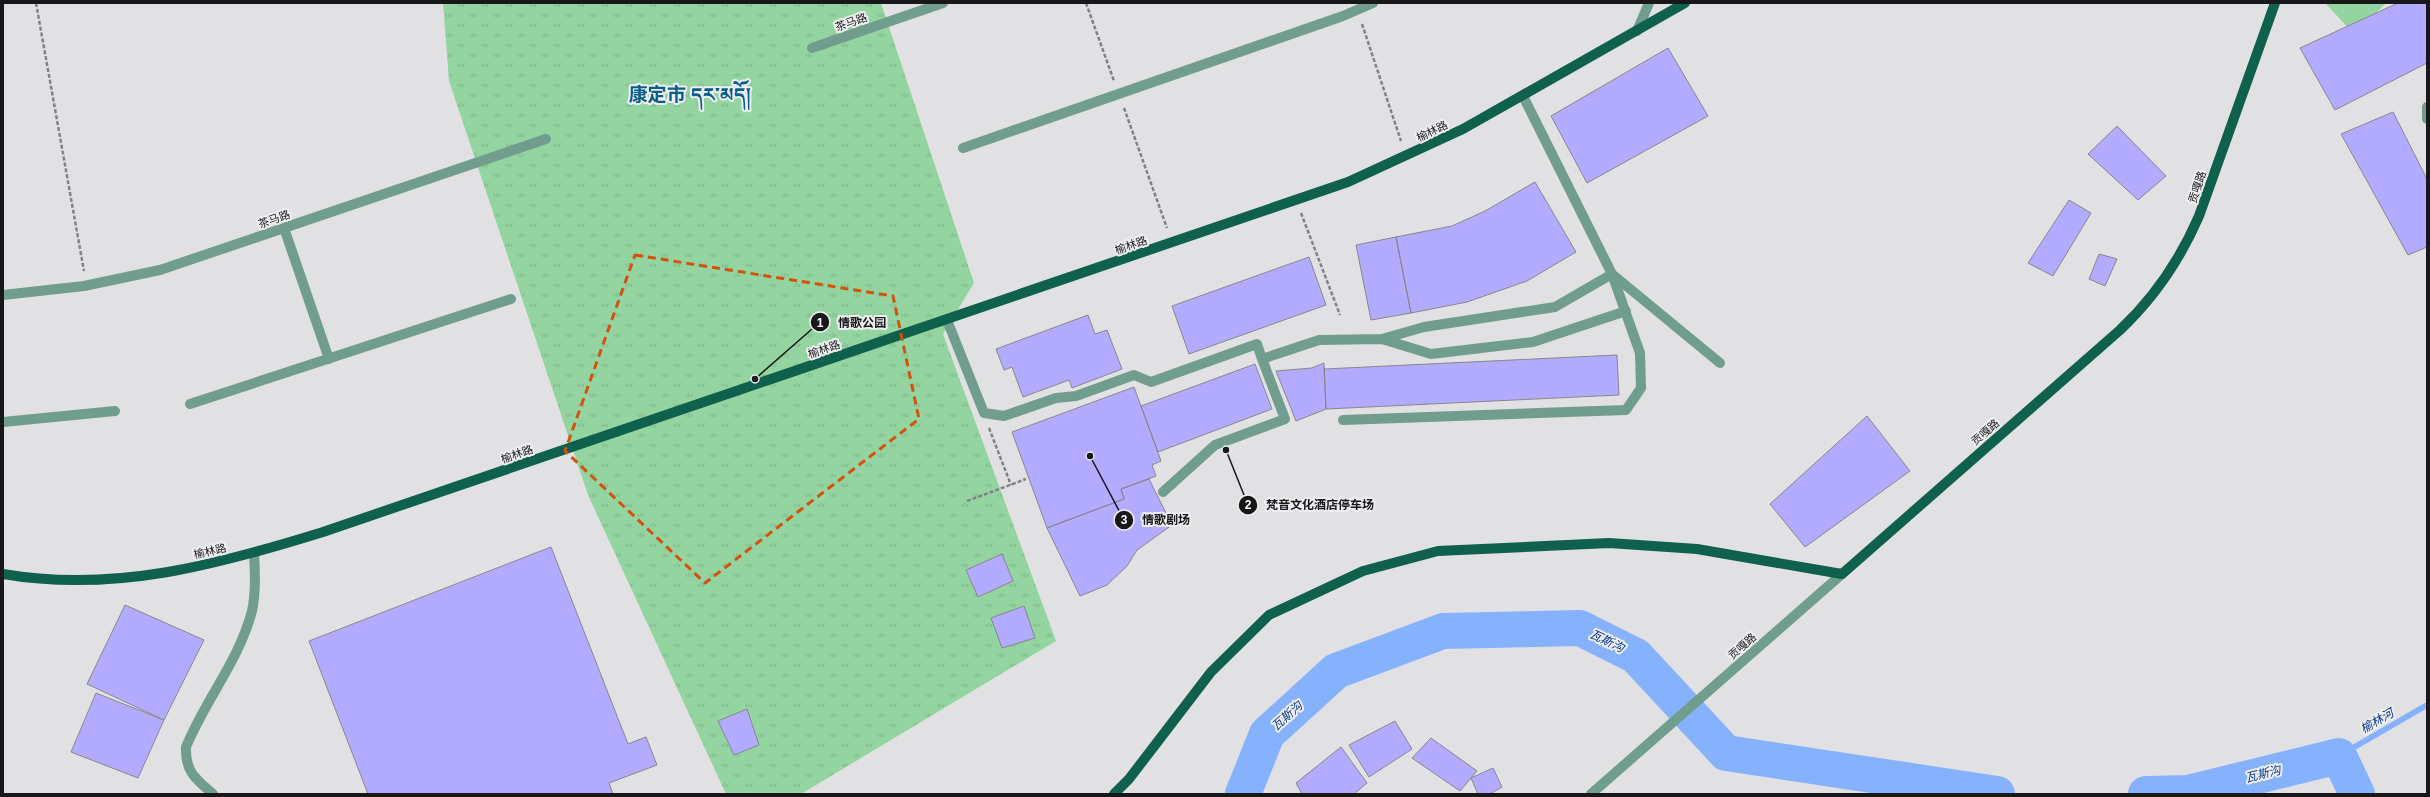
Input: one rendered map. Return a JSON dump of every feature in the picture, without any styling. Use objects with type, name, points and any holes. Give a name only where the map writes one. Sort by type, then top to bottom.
[{"type":"main road","name":"榆林路","points":[[3,574],[52,581],[113,580],[205,565],[254,553],[323,532],[1348,182],[1464,129],[1685,3]]},
{"type":"main road","name":"贡嘎路","points":[[1842,574],[2120,330],[2145,307],[2167,278],[2186,247],[2199,216],[2275,3]]},
{"type":"main road","points":[[1114,794],[1129,779],[1211,672],[1269,615],[1363,571],[1438,551],[1609,543],[1697,549],[1842,574]]},
{"type":"street","name":"茶马路","points":[[812,48],[943,3]]},
{"type":"street","points":[[963,148],[1343,16],[1373,3]]},
{"type":"street","points":[[1637,31],[1649,3]]},
{"type":"street","points":[[1343,420],[1626,410],[1641,388],[1640,353],[1612,274],[1523,96]]},
{"type":"street","points":[[2427,107],[2427,119]]},
{"type":"street","name":"茶马路","points":[[3,295],[87,285],[160,270],[546,138]]},
{"type":"street","points":[[284,228],[329,359]]},
{"type":"street","points":[[1382,340],[1424,327],[1555,307],[1612,274]]},
{"type":"street","points":[[1612,274],[1720,363]]},
{"type":"street","points":[[190,404],[511,299]]},
{"type":"street","points":[[1262,359],[1319,340],[1382,340],[1431,354],[1533,342],[1626,312]]},
{"type":"street","points":[[946,320],[984,413],[1004,416],[1056,398],[1076,396],[1134,375],[1152,382],[1257,344],[1285,419],[1215,445],[1163,492]]},
{"type":"street","points":[[3,422],[115,410]]},
{"type":"street","points":[[213,794],[192,774],[185,761],[186,747],[244,637],[252,610],[255,581],[254,553]]},
{"type":"street","name":"贡嘎路","points":[[1591,794],[1842,574]]},
{"type":"path","points":[[36,3],[87,285]]},
{"type":"path","points":[[1086,3],[1104,52]]},
{"type":"path","points":[[1369,49],[1407,156]]},
{"type":"path","points":[[1134,137],[1172,243]]},
{"type":"path","points":[[1296,200],[1340,315]]},
{"type":"path","points":[[984,413],[1010,485]]},
{"type":"path","points":[[967,501],[1026,479]]},
{"type":"highlighted area","points":[[635,255],[893,296],[919,419],[705,583],[565,451]]},
{"type":"green space","points":[[443,3],[881,3],[974,283],[943,334],[1056,641],[801,794],[726,794],[588,495],[449,81]]},
{"type":"green space","points":[[2325,3],[2386,3],[2354,34]]},
{"type":"building","points":[[2398,3],[2427,3],[2427,63],[2335,110],[2300,48]]},
{"type":"building","points":[[1668,48],[1708,116],[1587,183],[1551,116]]},
{"type":"building","points":[[2393,112],[2427,179],[2427,247],[2408,255],[2341,134]]},
{"type":"building","points":[[2117,126],[2166,176],[2138,200],[2088,154]]},
{"type":"building","points":[[1535,182],[1576,252],[1527,281],[1467,302],[1411,313],[1396,237],[1452,226],[1485,211]]},
{"type":"building","points":[[2069,200],[2091,213],[2053,276],[2028,263]]},
{"type":"building","points":[[1396,237],[1411,313],[1371,320],[1356,245]]},
{"type":"building","points":[[2099,254],[2117,259],[2105,286],[2089,279]]},
{"type":"building","points":[[1309,257],[1326,305],[1189,354],[1172,306]]},
{"type":"building","points":[[1088,315],[1095,334],[1107,330],[1122,369],[1072,388],[1069,380],[1023,397],[1012,367],[1004,370],[996,349]]},
{"type":"building","points":[[1617,355],[1619,395],[1326,409],[1324,369]]},
{"type":"building","points":[[1324,363],[1326,409],[1296,421],[1276,371],[1312,368]]},
{"type":"building","points":[[1255,364],[1272,409],[1158,452],[1141,406]]},
{"type":"building","points":[[1134,387],[1161,461],[1152,465],[1156,476],[1121,489],[1124,499],[1047,528],[1012,432]]},
{"type":"building","points":[[1867,416],[1910,471],[1805,547],[1770,504]]},
{"type":"building","points":[[1149,479],[1172,525],[1137,550],[1127,566],[1107,585],[1080,596],[1047,528],[1124,499],[1121,489]]},
{"type":"building","points":[[551,547],[628,744],[646,737],[657,765],[609,783],[613,794],[368,794],[309,641]]},
{"type":"building","points":[[1002,554],[1013,581],[978,597],[966,570]]},
{"type":"building","points":[[125,605],[204,640],[164,720],[87,684]]},
{"type":"building","points":[[1024,606],[1035,638],[1002,648],[991,618]]},
{"type":"building","points":[[96,693],[164,720],[138,778],[71,752]]},
{"type":"building","points":[[747,709],[759,745],[734,755],[718,721]]},
{"type":"building","points":[[1395,721],[1412,749],[1369,777],[1349,745]]},
{"type":"building","points":[[1431,738],[1477,771],[1460,791],[1412,758]]},
{"type":"building","points":[[1341,747],[1367,783],[1354,794],[1302,794],[1296,783]]},
{"type":"building","points":[[1493,768],[1502,787],[1490,794],[1478,794],[1471,778]]},
{"type":"waterway","name":"瓦斯沟","points":[[1243,794],[1267,734],[1336,671],[1443,631],[1580,628],[1636,656],[1726,753],[1997,794]]},
{"type":"waterway","name":"榆林河","points":[[2339,756],[2427,705]]},
{"type":"waterway","name":"瓦斯沟","points":[[2146,794],[2188,793],[2339,756],[2357,794]]},
{"type":"place","name":"情歌公园","points":[[755,379]]},
{"type":"place","name":"梵音文化酒店停车场","points":[[1226,450]]},
{"type":"place","name":"情歌剧场","points":[[1090,456]]},
{"type":"district","name":"康定市 དར་མདོ།","points":[[690,94]]}]
